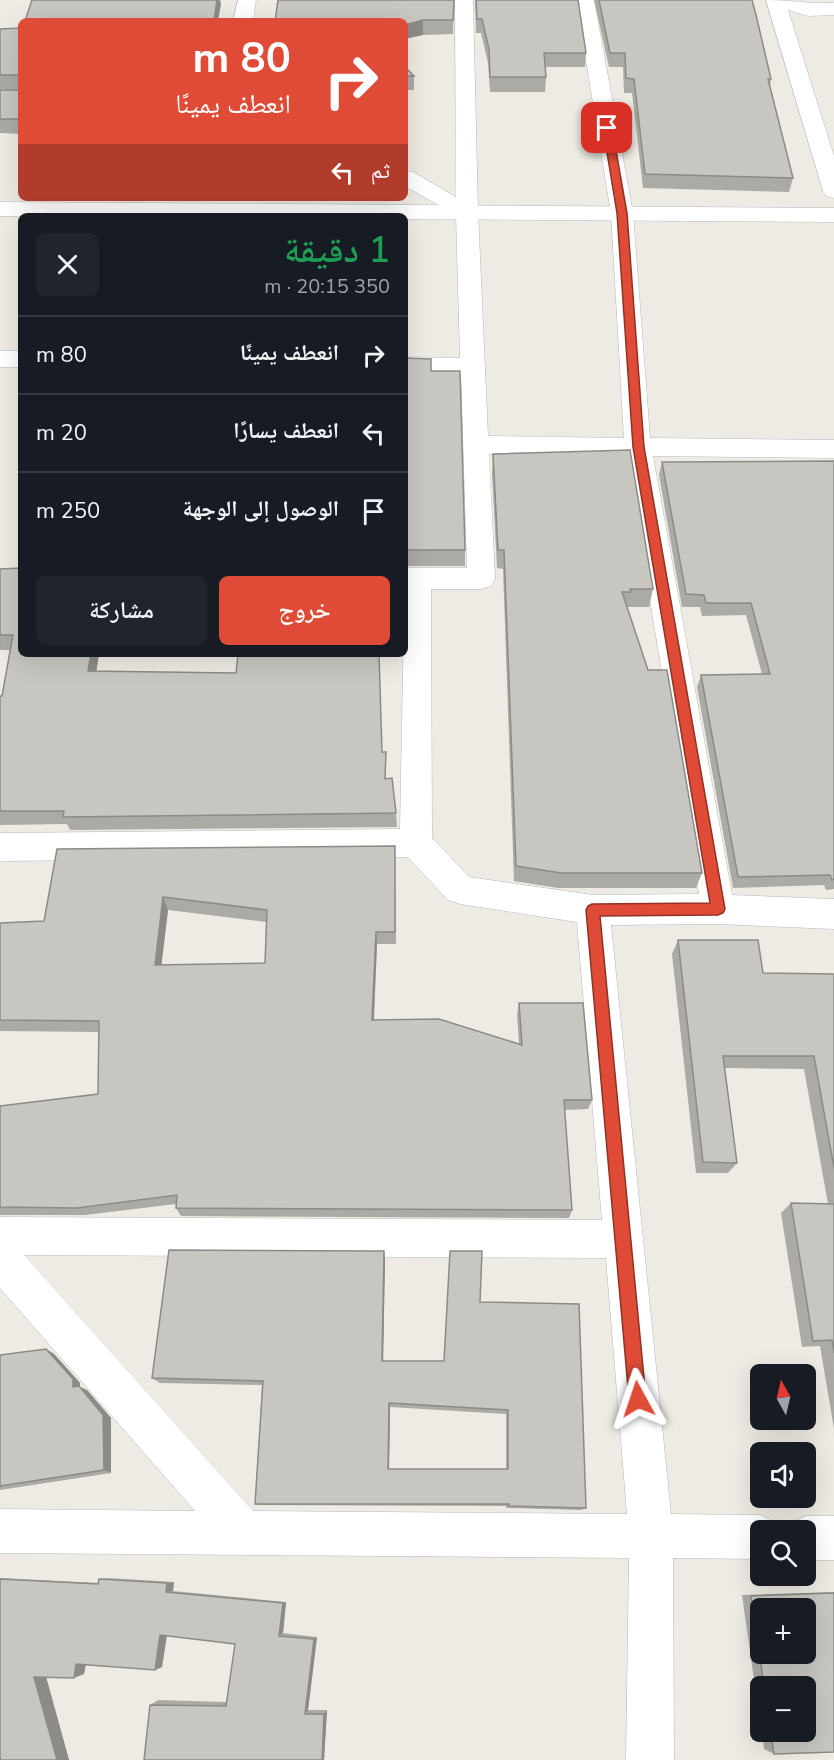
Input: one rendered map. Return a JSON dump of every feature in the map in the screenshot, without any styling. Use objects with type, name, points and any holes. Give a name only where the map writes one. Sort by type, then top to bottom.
[{"type":"street","points":[[243,18],[246,0]]},
{"type":"street","points":[[464,0],[467,212],[481,579],[411,578],[416,843],[460,890],[592,910],[718,909],[834,914]]},
{"type":"street","points":[[585,0],[622,213],[638,447],[718,909]]},
{"type":"street","points":[[776,0],[808,10],[834,9]]},
{"type":"street","points":[[776,0],[834,191]]},
{"type":"street","points":[[408,179],[467,212]]},
{"type":"street","points":[[0,209],[128,213],[467,212],[834,215]]},
{"type":"street","points":[[0,359],[18,359]]},
{"type":"street","points":[[408,365],[473,366]]},
{"type":"street","points":[[476,445],[834,449]]},
{"type":"street","points":[[0,847],[416,843]]},
{"type":"street","points":[[592,910],[651,1537],[650,1760]]},
{"type":"street","points":[[0,1236],[622,1239]]},
{"type":"street","points":[[0,1258],[243,1533]]},
{"type":"street","points":[[0,1531],[750,1537]]},
{"type":"street","points":[[816,1538],[834,1538]]},
{"type":"building","points":[[32,0],[217,0],[214,18],[26,18]]},
{"type":"building","points":[[278,0],[454,0],[453,20],[423,20],[408,24],[408,18],[275,18]]},
{"type":"building","points":[[476,0],[578,0],[586,53],[544,53],[546,77],[490,77],[489,49],[482,19],[477,19]]},
{"type":"building","points":[[599,0],[752,0],[771,79],[768,79],[793,178],[645,174],[634,79],[626,78],[625,53],[610,53]]},
{"type":"building","points":[[18,28],[18,75],[0,75],[0,29]]},
{"type":"building","points":[[0,90],[18,90],[18,119],[0,119]]},
{"type":"building","points":[[408,358],[431,359],[431,371],[460,371],[465,550],[408,550]]},
{"type":"building","points":[[630,450],[653,589],[630,589],[631,592],[622,592],[648,670],[667,670],[702,873],[561,873],[516,866],[504,550],[498,550],[493,454]]},
{"type":"building","points":[[834,461],[834,879],[832,880],[830,875],[738,877],[701,675],[770,674],[751,603],[706,603],[704,595],[686,594],[662,462]]},
{"type":"building","points":[[18,568],[18,657],[90,657],[88,671],[236,673],[238,657],[379,657],[382,752],[386,752],[385,779],[392,778],[396,813],[63,817],[64,811],[0,811],[0,696],[2,696],[13,635],[0,635],[0,569]]},
{"type":"building","points":[[395,846],[395,932],[376,932],[372,1020],[439,1019],[522,1045],[519,1003],[583,1003],[592,1100],[564,1100],[572,1210],[176,1208],[177,1195],[77,1208],[0,1207],[0,1106],[98,1094],[99,1021],[0,1020],[0,923],[44,921],[57,849]],"holes":[[[163,897],[267,910],[265,963],[155,965]]]},
{"type":"building","points":[[678,940],[758,940],[763,973],[834,974],[834,1168],[814,1056],[723,1056],[737,1163],[703,1162]]},
{"type":"building","points":[[791,1203],[834,1204],[834,1353],[832,1340],[813,1341]]},
{"type":"building","points":[[169,1250],[384,1251],[382,1361],[444,1361],[450,1251],[482,1251],[480,1302],[579,1304],[586,1508],[509,1506],[509,1504],[255,1504],[263,1381],[152,1378]],"holes":[[[389,1403],[508,1410],[508,1469],[388,1469]]]},
{"type":"building","points":[[46,1349],[73,1379],[73,1387],[79,1386],[103,1415],[104,1470],[0,1486],[0,1355]]},
{"type":"building","points":[[0,1579],[98,1584],[99,1579],[167,1583],[166,1592],[283,1603],[279,1636],[314,1639],[305,1714],[324,1714],[322,1760],[144,1760],[150,1705],[226,1706],[235,1644],[160,1635],[155,1670],[76,1664],[74,1678],[34,1677],[57,1760],[0,1760]]},
{"type":"building","points":[[834,1593],[834,1752],[774,1754],[772,1742],[816,1742],[816,1676],[763,1676],[761,1664],[816,1664],[816,1598],[751,1598],[751,1596]]},
{"type":"route","points":[[607,128],[622,213],[638,447],[718,909],[592,910],[638,1399]]}]
